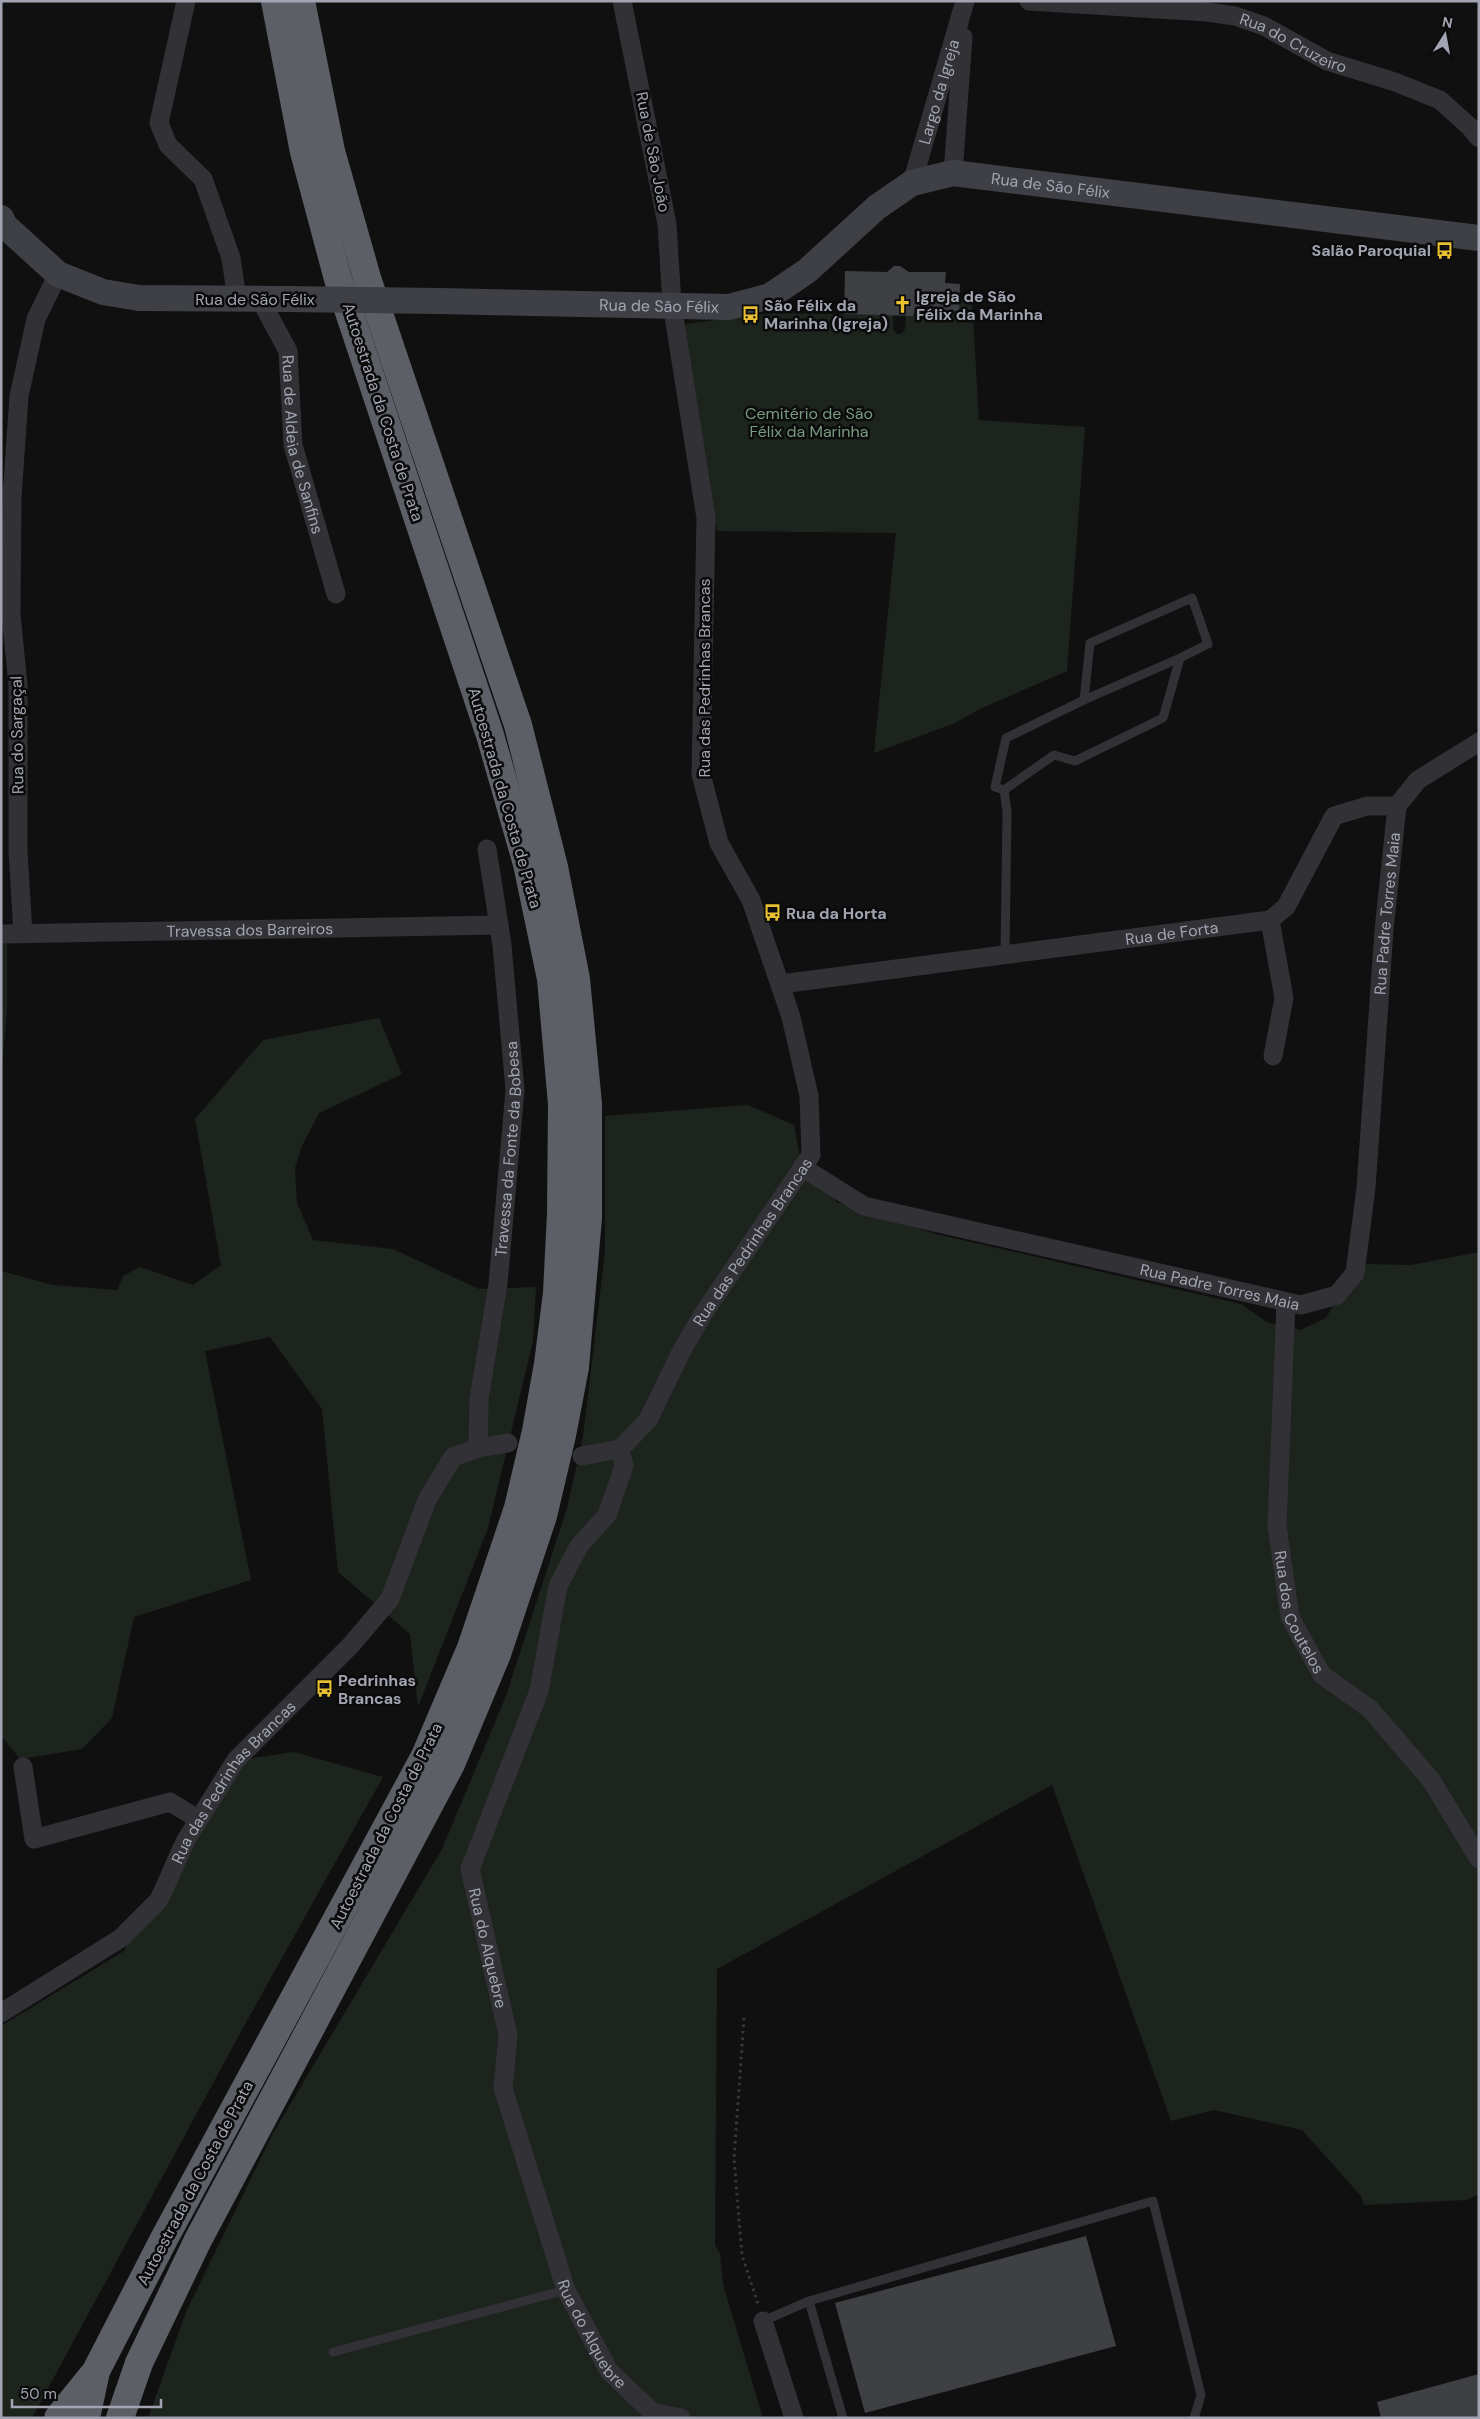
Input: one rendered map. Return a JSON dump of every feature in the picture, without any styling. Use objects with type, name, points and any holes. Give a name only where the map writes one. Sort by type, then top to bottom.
[{"type":"highway","name":"Autoestrada da Costa de Prata","points":[[86,2418],[96,2371],[170,2228],[340,1917],[376,1844],[426,1756],[471,1648],[518,1508],[536,1431],[548,1364],[557,1293],[561,1213],[562,1104],[551,979],[527,864],[490,735],[338,279],[304,152],[275,1]]},
{"type":"highway","name":"Autoestrada da Costa de Prata","points":[[120,2418],[140,2363],[198,2240],[451,1764],[497,1654],[543,1516],[566,1415],[575,1367],[588,1218],[588,1104],[576,979],[554,867],[518,725],[367,278],[331,151],[301,1]]},
{"type":"highway","points":[[58,2418],[96,2371]]},
{"type":"main road","name":"Rua de São Félix","points":[[3,224],[58,274],[103,292],[139,298],[729,306],[770,296],[807,271],[877,207],[912,183],[953,173],[1479,238]]},
{"type":"street","name":"Rua de Aldeia de Sanfins","points":[[186,1],[159,123],[168,144],[203,179],[231,258],[249,299],[288,351],[293,446],[336,594]]},
{"type":"street","name":"Rua de São João","points":[[622,1],[667,224],[672,304]]},
{"type":"street","name":"Largo da Igreja","points":[[953,173],[966,1]]},
{"type":"street","name":"Largo da Igreja","points":[[912,183],[966,1]]},
{"type":"street","name":"Rua do Cruzeiro","points":[[1029,1],[1207,12],[1235,16],[1264,26],[1327,61],[1396,82],[1440,100],[1470,127],[1479,138]]},
{"type":"street","name":"Rua do Sargaçal","points":[[23,934],[18,852],[18,684],[11,614],[12,497],[19,396],[36,319],[58,274]]},
{"type":"street","name":"Rua das Pedrinhas Brancas","points":[[620,1449],[648,1420],[682,1350],[703,1314],[811,1155],[809,1096],[781,984],[751,900],[719,843],[701,774],[706,518],[672,304]]},
{"type":"street","points":[[1273,1056],[1284,998],[1270,920],[1286,907],[1334,816],[1367,806],[1397,806],[1418,780],[1479,742]]},
{"type":"street","name":"Rua Padre Torres Maia","points":[[802,1167],[864,1206],[1301,1305],[1337,1295],[1355,1273],[1366,1188],[1384,930],[1397,806]]},
{"type":"street","name":"Travessa da Fonte da Bobesa","points":[[478,1448],[478,1398],[498,1284],[515,1090],[499,925],[487,849]]},
{"type":"street","name":"Rua de Forta","points":[[781,984],[1270,920]]},
{"type":"street","name":"Travessa dos Barreiros","points":[[1,934],[499,925]]},
{"type":"street","name":"Rua dos Coutelos","points":[[1286,1302],[1277,1526],[1290,1617],[1322,1675],[1370,1709],[1431,1780],[1479,1859]]},
{"type":"street","name":"Rua das Pedrinhas Brancas","points":[[1,2013],[121,1938],[159,1900],[186,1840],[236,1760],[351,1645],[390,1599],[427,1500],[453,1457],[478,1448],[508,1443]]},
{"type":"street","points":[[582,1456],[620,1449]]},
{"type":"street","name":"Rua do Alquebre","points":[[620,1449],[624,1466],[607,1515],[579,1546],[558,1586],[539,1690],[470,1869],[508,2035],[503,2088],[566,2290],[608,2371],[652,2412],[681,2418]]},
{"type":"street","points":[[23,1767],[34,1839],[170,1802],[198,1820]]},
{"type":"street","points":[[763,2321],[794,2418]]},
{"type":"lane","points":[[1004,790],[995,787],[1006,738],[1084,700],[1208,644],[1192,598],[1090,643],[1084,700]]},
{"type":"lane","points":[[1004,790],[1054,755],[1075,760],[1163,718],[1180,658]]},
{"type":"lane","points":[[1004,790],[1007,812],[1005,954]]},
{"type":"lane","points":[[763,2321],[809,2301],[1153,2201],[1202,2395],[1194,2418]]},
{"type":"lane","points":[[333,2352],[566,2290]]},
{"type":"lane","points":[[809,2301],[843,2418]]},
{"type":"path","points":[[744,2018],[734,2159],[742,2254],[763,2321]]},
{"type":"green space","name":"Cemitério de São Félix da Marinha","points":[[959,298],[972,299],[979,420],[1085,427],[1067,671],[980,709],[955,723],[874,753],[896,533],[717,531],[682,334],[686,324],[775,313],[893,315],[893,329],[897,334],[901,334],[905,329],[906,315],[914,311],[958,311]]},
{"type":"green space","points":[[1,942],[7,942],[7,1010],[1,1079]]},
{"type":"green space","points":[[379,1018],[402,1074],[319,1113],[302,1146],[295,1168],[297,1203],[313,1240],[393,1249],[479,1289],[536,1287],[533,1341],[488,1528],[418,1707],[410,1634],[338,1572],[322,1409],[270,1337],[205,1351],[251,1580],[134,1617],[112,1718],[82,1749],[20,1759],[1,1738],[1,1271],[53,1285],[117,1290],[123,1276],[140,1267],[193,1285],[221,1265],[195,1119],[263,1040]]},
{"type":"green space","points":[[748,1105],[794,1125],[800,1157],[837,1202],[936,1234],[1241,1304],[1267,1322],[1300,1330],[1326,1318],[1342,1289],[1367,1264],[1411,1265],[1479,1252],[1479,2194],[1467,2200],[1364,2205],[1361,2196],[1302,2130],[1214,2110],[1171,2121],[1052,1785],[717,1969],[715,2245],[720,2253],[723,2284],[763,2418],[148,2418],[186,2312],[272,2135],[442,1849],[506,1696],[567,1508],[583,1437],[605,1252],[605,1116]]},
{"type":"green space","points":[[294,1752],[383,1777],[244,2026],[32,2418],[1,2418],[1,2026],[124,1951],[153,1893],[171,1848],[209,1789],[238,1760]]},
{"type":"building","name":"Igreja de São Félix da Marinha","points":[[894,266],[900,266],[909,272],[946,272],[945,283],[960,284],[959,311],[914,311],[913,316],[844,314],[845,271],[887,272]]},
{"type":"building","points":[[1086,2236],[1116,2346],[865,2413],[835,2303]]},
{"type":"building","points":[[1479,2374],[1479,2418],[1381,2418],[1377,2402]]},
{"type":"place","name":"Salão Paroquial","points":[[1445,250]]},
{"type":"place","name":"Igreja de São Félix da Marinha","points":[[902,305]]},
{"type":"place","name":"São Félix da Marinha (Igreja)","points":[[750,314]]},
{"type":"place","name":"Rua da Horta","points":[[772,913]]},
{"type":"place","name":"Pedrinhas Brancas","points":[[324,1689]]}]
